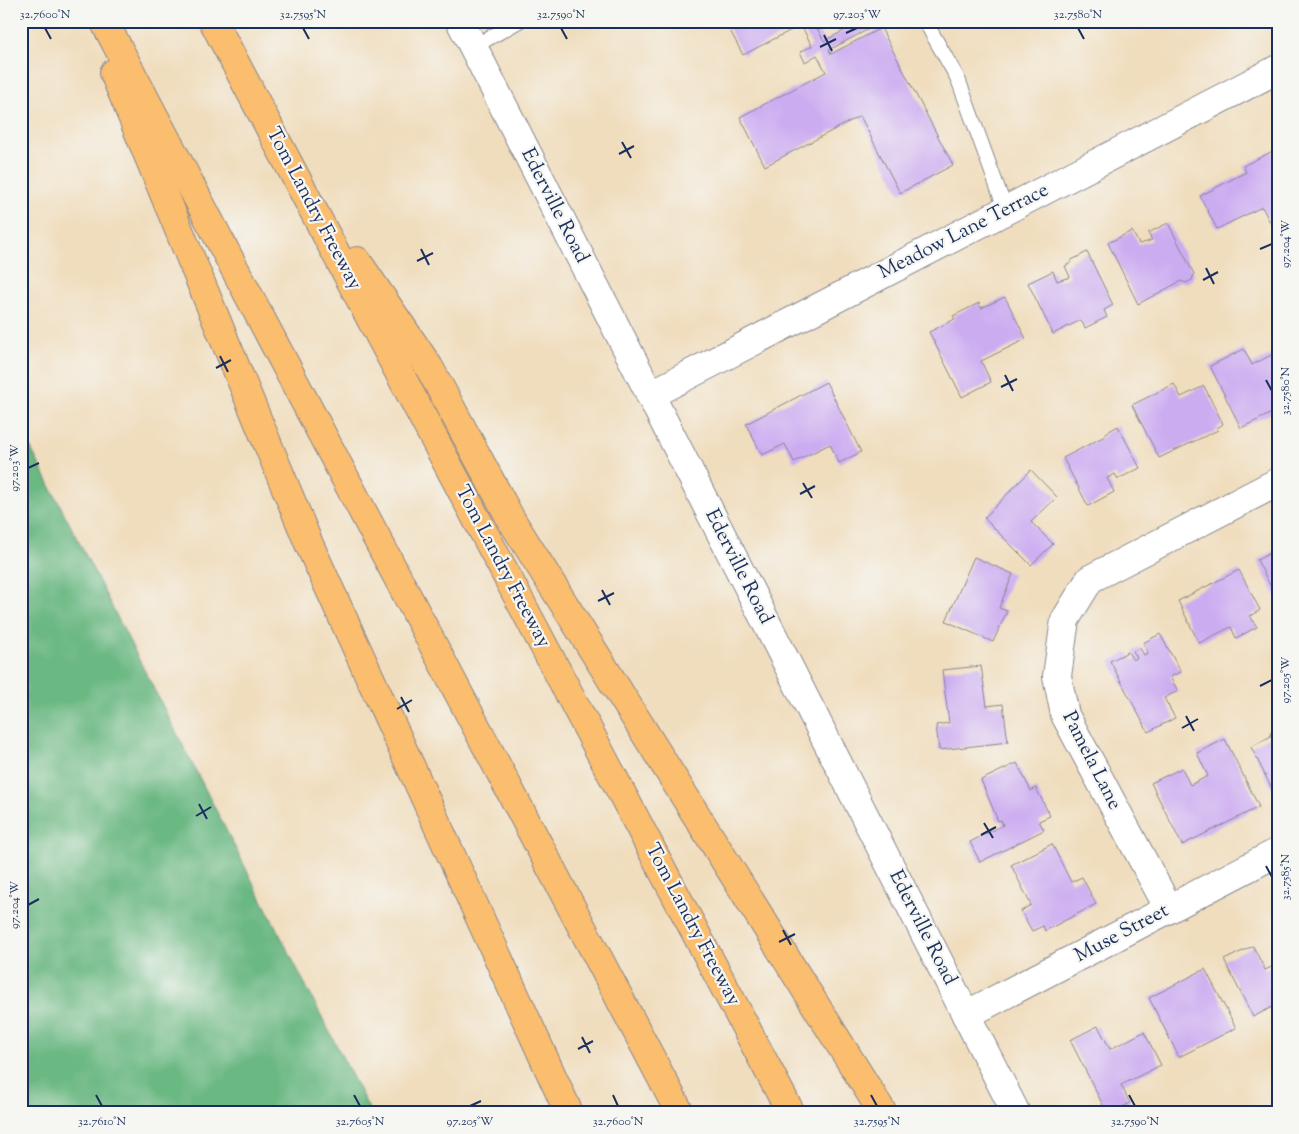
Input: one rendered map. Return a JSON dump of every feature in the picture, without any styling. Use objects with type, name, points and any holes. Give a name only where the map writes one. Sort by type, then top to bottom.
[{"type":"highway","points":[[92,21],[310,544],[569,1113]]},
{"type":"highway","points":[[104,21],[680,1113]]},
{"type":"highway","name":"Tom Landry Freeway","points":[[213,21],[791,1113]]},
{"type":"highway","points":[[287,160],[429,367],[512,521],[883,1113]]},
{"type":"street","name":"Ederville Road","points":[[460,21],[1016,1113]]},
{"type":"street","name":"Meadow Lane Terrace","points":[[650,395],[1278,70]]},
{"type":"street","name":"Pamela Lane","points":[[1169,909],[1065,716],[1057,676],[1066,620],[1090,579],[1278,482]]},
{"type":"street","name":"Muse Street","points":[[966,1015],[1278,852]]},
{"type":"lane","points":[[473,48],[520,21]]},
{"type":"lane","points":[[925,21],[958,79],[1006,211]]},
{"type":"green space","points":[[21,429],[371,1113],[21,1113]]},
{"type":"building","points":[[725,21],[813,21],[824,41],[863,21],[884,21],[829,50],[831,54],[881,28],[953,165],[900,193],[860,116],[765,166],[740,117],[826,72],[817,55],[805,62],[800,52],[812,46],[801,25],[743,55]]},
{"type":"building","points":[[887,21],[901,21],[889,27]]},
{"type":"building","points":[[1273,151],[1278,161],[1278,220],[1271,224],[1262,207],[1217,229],[1200,196],[1246,172],[1243,166]]},
{"type":"building","points":[[1168,223],[1194,274],[1192,280],[1186,283],[1181,281],[1138,304],[1108,243],[1132,231],[1139,244],[1147,242],[1152,240],[1148,233]]},
{"type":"building","points":[[1087,252],[1113,305],[1104,310],[1107,317],[1085,328],[1081,320],[1053,334],[1028,283],[1053,271],[1057,281],[1070,277],[1065,266],[1071,263],[1070,261]]},
{"type":"building","points":[[1005,297],[1026,339],[981,361],[991,382],[962,397],[929,332],[955,319],[953,316],[979,303],[981,308]]},
{"type":"building","points":[[1278,316],[1278,328],[1273,319]]},
{"type":"building","points":[[1244,349],[1252,365],[1275,353],[1278,359],[1278,410],[1241,428],[1210,366]]},
{"type":"building","points":[[826,382],[861,452],[839,463],[830,444],[794,462],[785,444],[762,455],[746,424]]},
{"type":"building","points":[[1174,384],[1181,397],[1204,386],[1223,424],[1217,428],[1218,430],[1159,458],[1132,405]]},
{"type":"building","points":[[1118,426],[1140,468],[1118,479],[1115,474],[1107,478],[1114,492],[1088,506],[1063,458],[1105,436],[1104,434]]},
{"type":"building","points":[[1031,470],[1057,497],[1031,522],[1053,544],[1031,565],[984,518]]},
{"type":"building","points":[[1278,549],[1278,601],[1257,560]]},
{"type":"building","points":[[974,557],[1013,574],[999,608],[1007,611],[993,642],[946,621]]},
{"type":"building","points":[[1239,570],[1260,610],[1250,616],[1257,627],[1236,638],[1231,627],[1199,643],[1178,601]]},
{"type":"building","points":[[1160,634],[1181,672],[1170,677],[1178,691],[1164,698],[1175,718],[1148,732],[1110,661],[1128,652],[1133,660],[1137,658],[1133,651],[1140,648],[1144,655],[1148,653],[1143,643]]},
{"type":"building","points":[[981,666],[987,706],[1003,704],[1008,742],[939,750],[936,725],[949,723],[942,670]]},
{"type":"building","points":[[1278,729],[1278,786],[1272,789],[1251,747],[1271,736],[1270,733]]},
{"type":"building","points":[[1225,739],[1259,807],[1182,845],[1151,783],[1182,768],[1190,785],[1208,776],[1197,753]]},
{"type":"building","points":[[1017,763],[1031,791],[1036,788],[1050,816],[1039,821],[1044,830],[980,862],[970,842],[1003,825],[1001,820],[998,821],[981,780]]},
{"type":"building","points":[[1052,844],[1071,882],[1082,877],[1096,904],[1045,931],[1043,926],[1032,931],[1021,911],[1031,905],[1011,865]]},
{"type":"building","points":[[1253,946],[1265,970],[1278,964],[1278,1004],[1253,1017],[1224,960]]},
{"type":"building","points":[[1205,969],[1236,1028],[1179,1057],[1149,998]]},
{"type":"building","points":[[1098,1026],[1110,1049],[1144,1032],[1161,1065],[1121,1085],[1130,1103],[1112,1113],[1107,1113],[1070,1040]]}]
